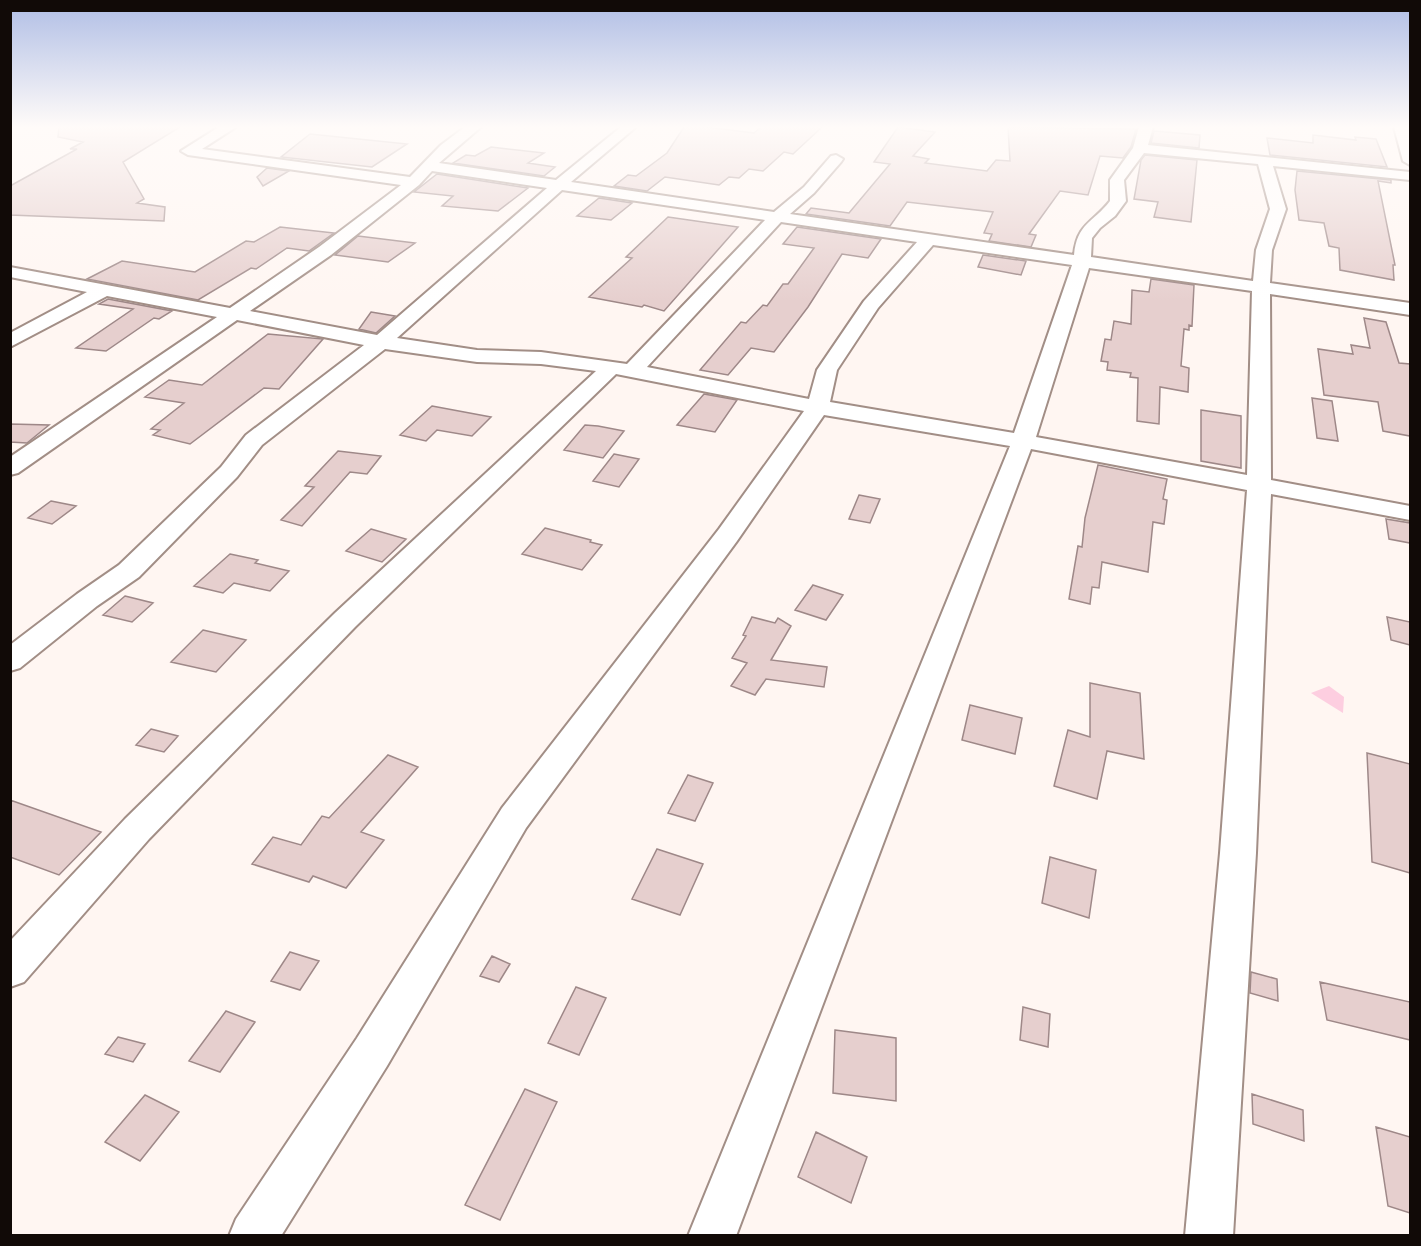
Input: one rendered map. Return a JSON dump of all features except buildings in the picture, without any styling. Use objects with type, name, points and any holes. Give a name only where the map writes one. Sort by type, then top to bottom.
[{"type":"street","points":[[10,468],[236,314],[325,251],[410,185]]},
{"type":"street","points":[[552,185],[1410,309]]},
{"type":"street","points":[[10,969],[137,829],[345,620],[622,369],[776,218],[813,185]]},
{"type":"street","points":[[712,1236],[1023,441],[1082,262],[1084,238],[1118,201],[1117,185]]},
{"type":"street","points":[[1209,1236],[1238,853],[1258,486],[1261,287],[1264,250],[1278,209],[1271,185]]},
{"type":"street","points":[[10,661],[87,600],[129,571],[229,472],[254,440],[354,360],[381,342],[558,186]]},
{"type":"street","points":[[253,1236],[372,1052],[514,818],[728,535],[818,407],[826,370],[871,305],[928,240]]},
{"type":"street","points":[[10,272],[381,342],[477,356],[541,358],[622,369],[818,407],[1023,441],[1410,513]]},
{"type":"street","points":[[10,341],[104,290]]},
{"type":"shaded area","points":[[1329,686],[1344,697],[1343,713],[1311,693]]}]
